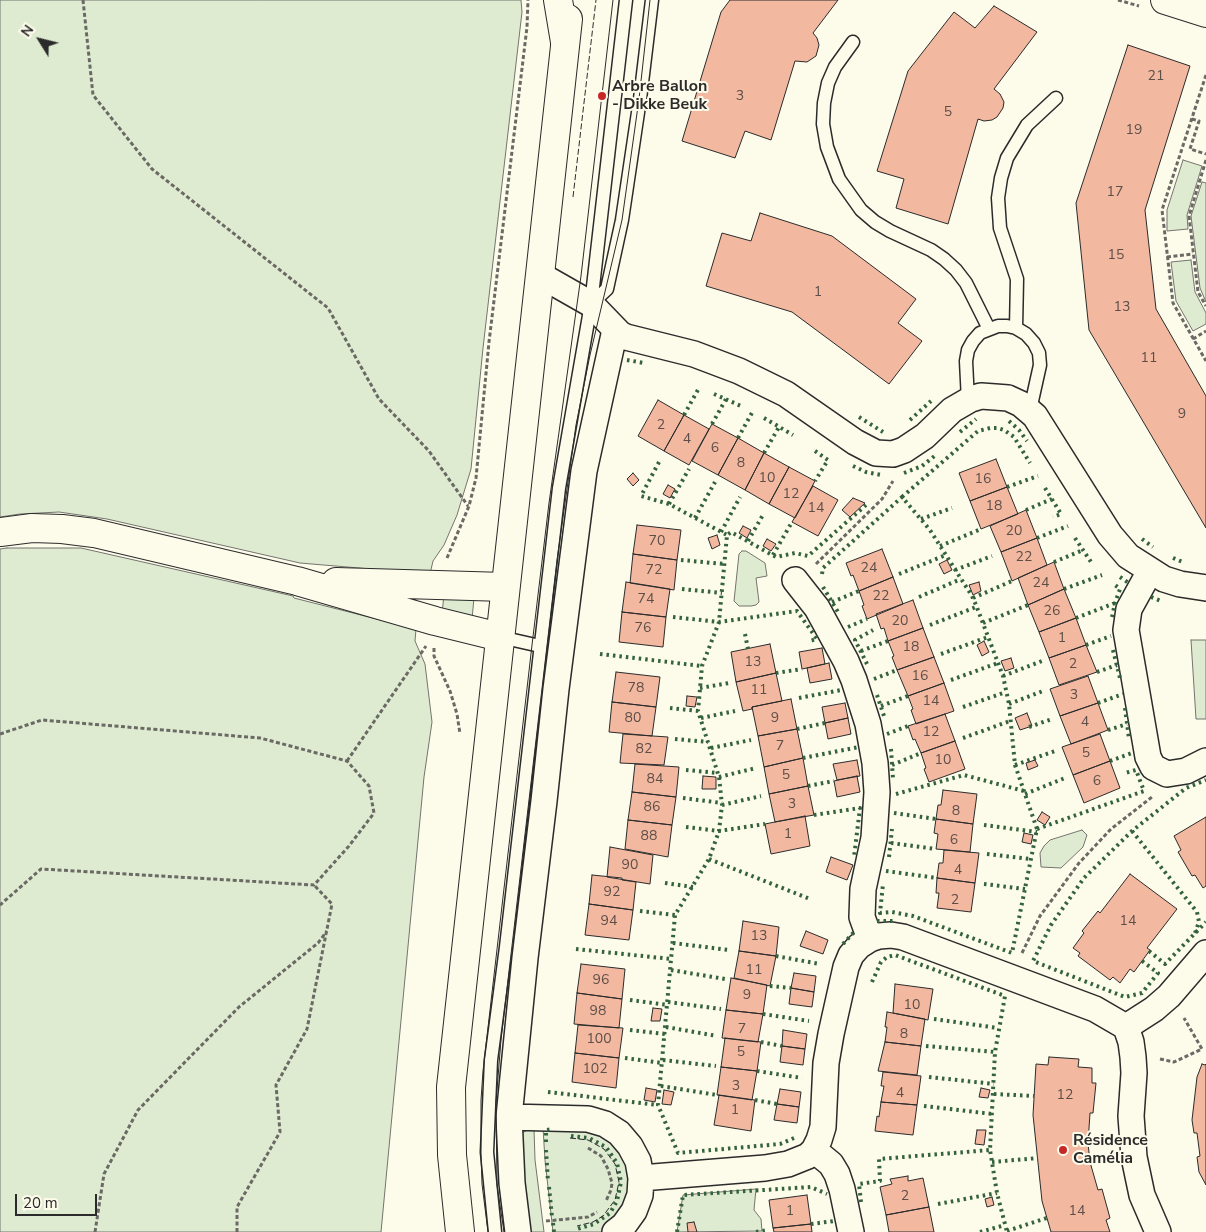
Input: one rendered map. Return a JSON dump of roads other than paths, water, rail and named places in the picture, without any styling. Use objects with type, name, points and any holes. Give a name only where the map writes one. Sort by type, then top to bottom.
[{"type":"main road","points":[[558,0],[565,42]]},
{"type":"main road","points":[[460,1232],[452,1155],[452,1087],[505,587],[571,0]]},
{"type":"main road","points":[[1165,0],[1206,13]]},
{"type":"main road","points":[[0,532],[32,528],[94,533],[297,581],[435,621],[500,637]]},
{"type":"main road","points":[[297,581],[505,587]]},
{"type":"street","points":[[540,275],[591,304],[615,330],[626,337],[694,354],[747,374],[786,394],[866,449],[884,455],[893,454],[914,444],[952,410],[968,401],[981,396],[1008,398],[1030,410],[1118,546],[1128,556],[1150,571],[1180,584],[1206,588]]},
{"type":"street","points":[[518,1232],[512,1183],[509,1117],[525,958],[556,689],[584,471],[615,330]]},
{"type":"street","points":[[1150,571],[1129,608],[1126,630],[1148,757],[1153,767],[1172,774],[1196,766]]},
{"type":"street","points":[[795,580],[820,614],[846,661],[868,724],[875,763],[877,792],[874,838],[863,889],[862,916],[870,939]]},
{"type":"street","points":[[642,1178],[776,1166],[802,1160],[814,1150],[823,1127],[826,1063],[842,979],[851,955],[859,946],[870,939],[891,934],[1095,1009],[1126,1027],[1131,1042],[1134,1073],[1131,1116],[1134,1157],[1142,1196],[1158,1232]]},
{"type":"street","points":[[1126,1027],[1170,996],[1206,953]]},
{"type":"street","points":[[509,1117],[588,1119],[605,1124],[619,1133],[630,1146],[638,1161],[642,1178],[640,1195],[634,1211],[624,1225],[615,1232]]},
{"type":"street","points":[[814,1150],[831,1164],[837,1174],[851,1232]]},
{"type":"lane","points":[[495,1232],[487,1152],[491,1060],[506,947],[559,488],[591,304],[626,0]]},
{"type":"lane","points":[[591,304],[607,289],[622,220],[652,0]]},
{"type":"lane","points":[[853,42],[834,68],[828,83],[824,103],[823,124],[827,147],[839,179],[849,196],[874,222],[931,250],[956,270],[966,283],[990,329]]},
{"type":"lane","points":[[1016,328],[1017,279],[1000,228],[998,198],[1001,178],[1007,158],[1022,132],[1056,98]]},
{"type":"lane","points":[[968,401],[966,360],[968,350],[973,341],[980,334],[998,326],[1016,328],[1034,342],[1039,353],[1040,365],[1030,410]]},
{"type":"lane","points":[[500,637],[540,646]]},
{"type":"tram line","points":[[488,1232],[482,1184],[481,1155],[483,1071],[549,503],[581,276],[613,0]]},
{"type":"tram line","points":[[504,1232],[497,1185],[496,1102],[501,1040],[557,560],[576,425],[590,355],[622,220],[639,99],[650,0]]},
{"type":"place","name":"Arbre Ballon - Dikke Beuk","points":[[602,96]]},
{"type":"place","name":"Résidence Camélia","points":[[1063,1150]]}]
